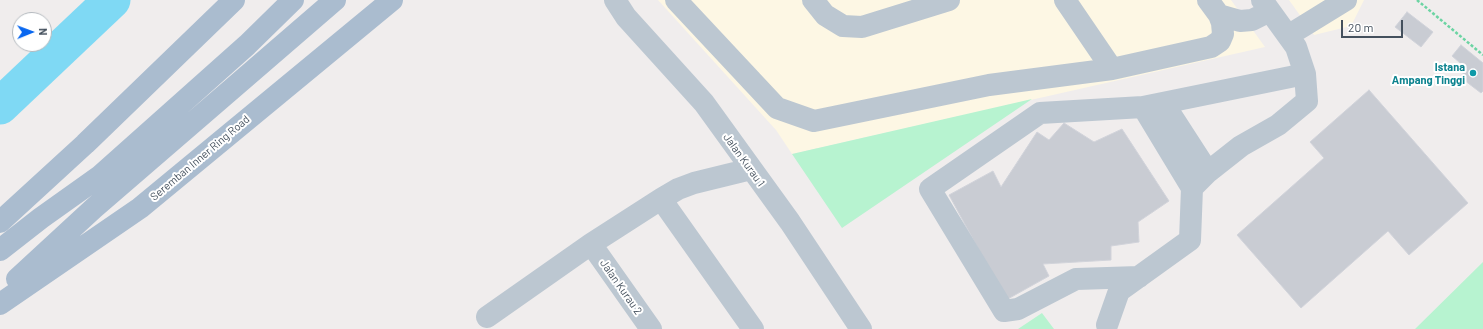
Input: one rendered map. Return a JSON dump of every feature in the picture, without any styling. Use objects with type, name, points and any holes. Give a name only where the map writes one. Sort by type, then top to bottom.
[{"type":"main road","points":[[0,222],[85,144],[234,0]]},
{"type":"main road","points":[[0,250],[100,176],[247,45],[293,0]]},
{"type":"main road","points":[[0,294],[94,208],[335,0]]},
{"type":"main road","name":"Seremban Inner Ring Road","points":[[0,304],[140,208],[392,0]]},
{"type":"street","name":"Jalan Kurau 1","points":[[615,0],[626,17],[704,103],[790,222],[861,329]]},
{"type":"street","points":[[676,0],[777,108],[814,121],[989,86],[1112,68],[1211,47],[1220,41],[1223,34],[1222,23],[1213,7]]},
{"type":"street","points":[[813,0],[825,15],[844,26],[862,27],[949,0]]},
{"type":"street","points":[[1065,0],[1112,68]]},
{"type":"street","points":[[1289,35],[1346,0]]},
{"type":"street","points":[[1192,188],[1208,172],[1241,146],[1278,125],[1307,101],[1305,74],[1296,47],[1289,35],[1265,4],[1252,20],[1240,21],[1213,7]]},
{"type":"street","points":[[1139,277],[1076,280],[1018,309],[1004,311],[930,189],[1040,112],[1154,106],[1305,74]]},
{"type":"street","points":[[1154,106],[1208,172]]},
{"type":"street","points":[[1106,325],[1119,291],[1190,240],[1192,188],[1154,106]]},
{"type":"street","points":[[486,317],[591,244],[678,189],[694,183],[751,169]]},
{"type":"street","points":[[661,199],[753,329]]},
{"type":"street","name":"Jalan Kurau 2","points":[[591,244],[651,329]]},
{"type":"path","points":[[1417,0],[1483,55]]},
{"type":"shaded area","points":[[658,0],[1231,0],[1265,47],[792,154],[776,130]]},
{"type":"shaded area","points":[[1289,0],[1364,0],[1351,26],[1314,35]]},
{"type":"green space","points":[[1032,99],[842,228],[792,154]]},
{"type":"green space","points":[[1483,262],[1483,329],[1415,329]]},
{"type":"green space","points":[[1042,313],[1054,329],[1018,329]]},
{"type":"building","points":[[1407,12],[1433,32],[1421,47],[1395,27]]},
{"type":"building","name":"Istana Ampang Tinggi","points":[[1461,45],[1483,63],[1483,91],[1481,93],[1460,77],[1467,69],[1452,56]]},
{"type":"building","points":[[1369,90],[1468,203],[1409,255],[1388,231],[1301,308],[1237,235],[1324,158],[1310,142]]},
{"type":"building","points":[[1064,123],[1094,142],[1122,129],[1169,201],[1138,222],[1139,242],[1111,246],[1111,260],[1043,264],[1049,276],[1006,300],[949,195],[993,171],[1001,187],[1037,132],[1049,140]]},
{"type":"waterway","points":[[0,106],[112,0]]},
{"type":"place","name":"Istana Ampang Tinggi","points":[[1473,73]]}]
